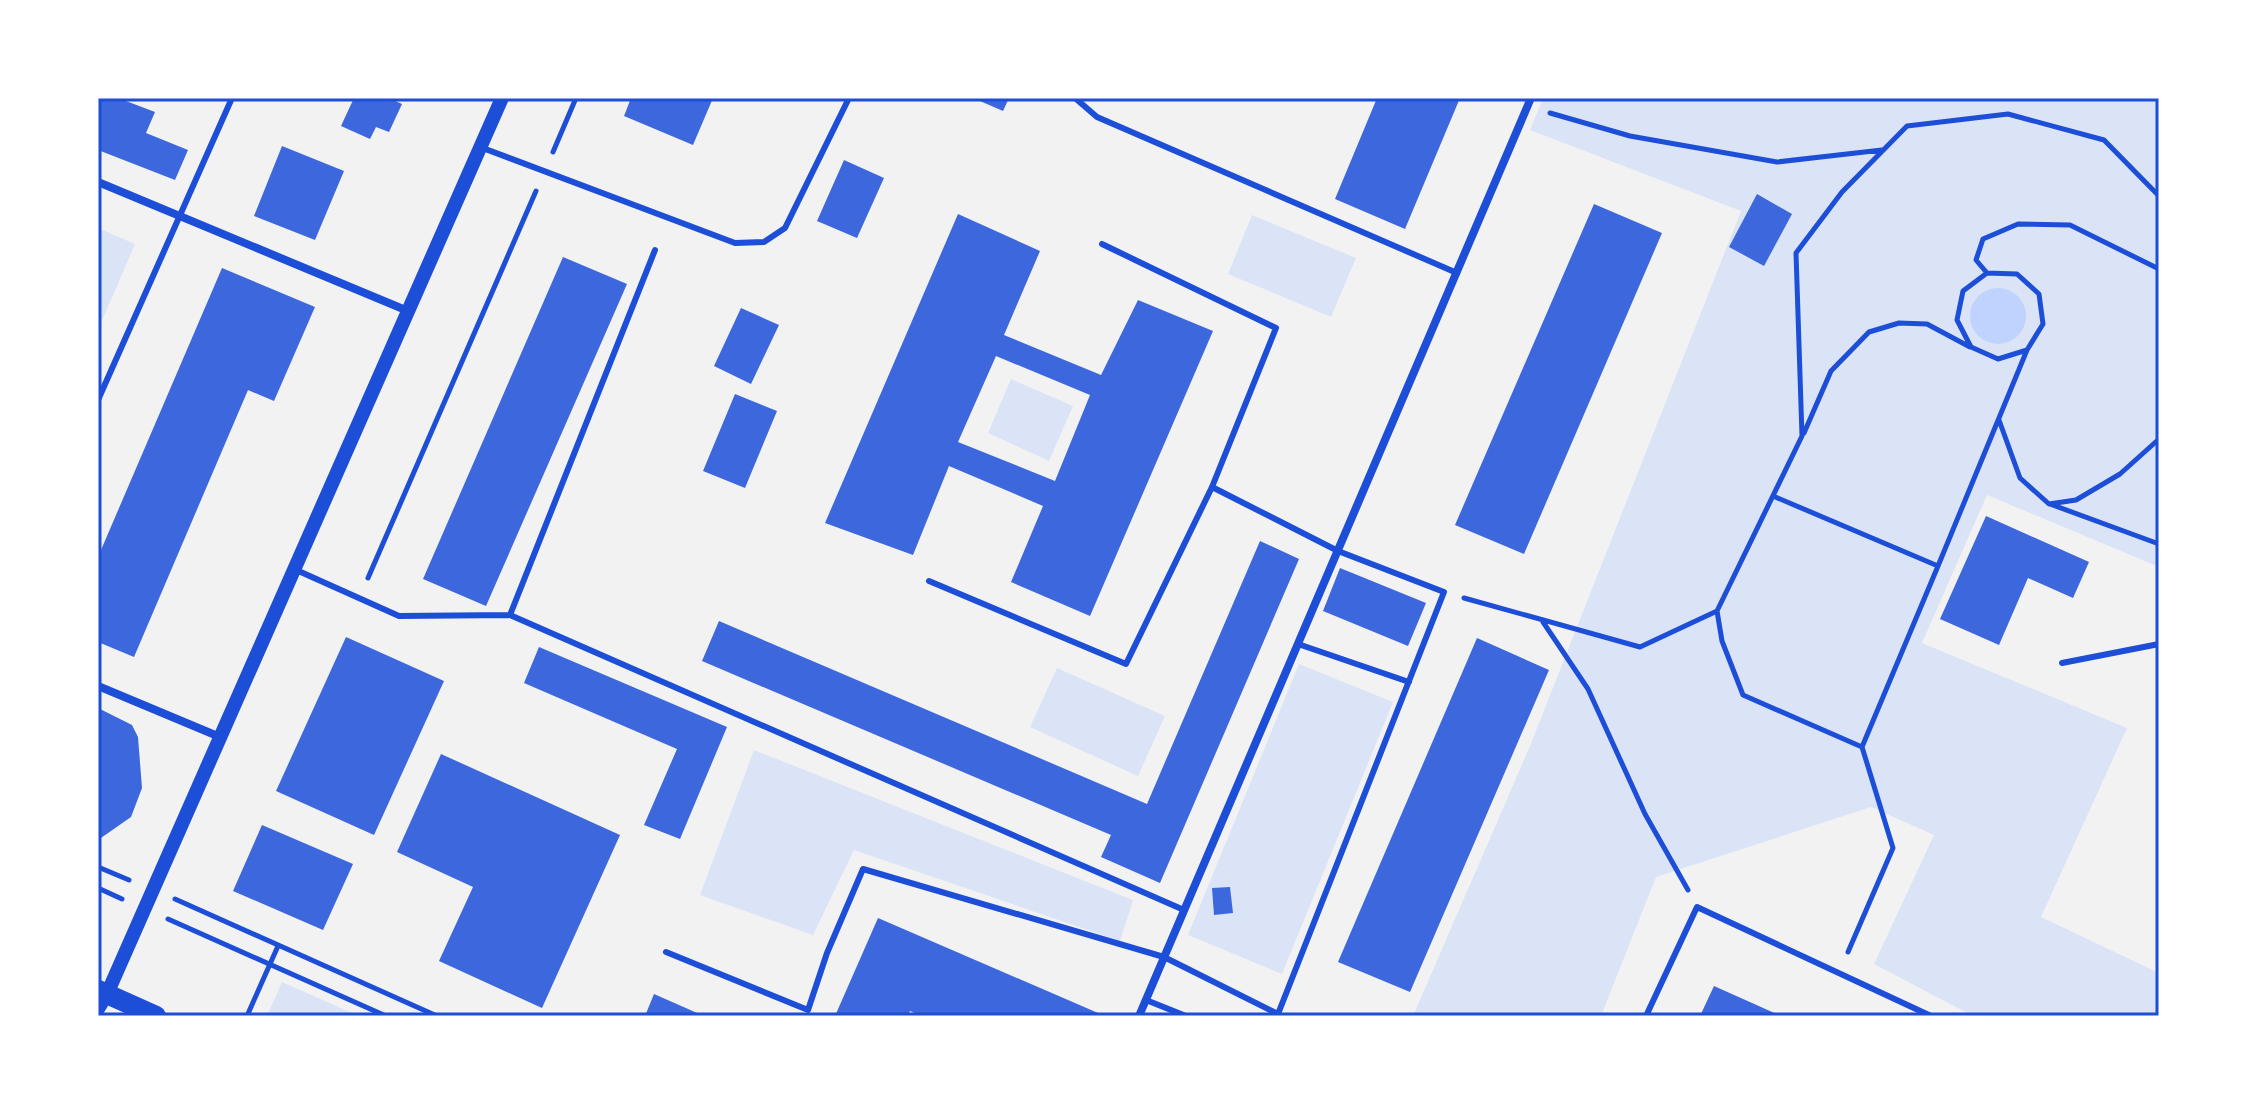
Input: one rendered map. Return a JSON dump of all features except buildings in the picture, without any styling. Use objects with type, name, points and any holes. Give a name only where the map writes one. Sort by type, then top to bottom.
[{"type":"main road","points":[[101,998],[156,1016]]},
{"type":"street","points":[[104,1016],[101,998],[145,909],[502,98]]},
{"type":"street","points":[[1139,1016],[1530,102]]},
{"type":"street","points":[[98,182],[408,311]]},
{"type":"street","points":[[98,686],[220,737]]},
{"type":"lane","points":[[98,400],[232,98]]},
{"type":"lane","points":[[480,147],[735,243],[764,242],[785,228],[849,98]]},
{"type":"lane","points":[[1075,98],[1097,117],[1457,273]]},
{"type":"lane","points":[[929,581],[1126,664],[1212,487],[1276,328],[1102,244]]},
{"type":"lane","points":[[510,615],[655,250]]},
{"type":"lane","points":[[666,952],[808,1010],[827,953],[863,869],[1164,957],[1278,1014],[1444,592],[1338,551],[1212,487]]},
{"type":"lane","points":[[294,569],[399,616],[510,615],[1184,910]]},
{"type":"lane","points":[[1298,644],[1409,682]]},
{"type":"lane","points":[[2062,663],[2159,644]]},
{"type":"lane","points":[[1646,1016],[1697,907],[1931,1016]]},
{"type":"lane","points":[[1146,1000],[1186,1016]]},
{"type":"path","points":[[359,598],[576,98]]},
{"type":"path","points":[[1530,102],[1630,136],[1777,162],[1883,150]]},
{"type":"path","points":[[1802,436],[1796,253],[1842,192],[1907,126],[2008,114],[2104,140],[2159,196]]},
{"type":"path","points":[[1987,273],[1976,260],[1983,239],[2018,224],[2070,225],[2159,269]]},
{"type":"path","points":[[1839,973],[1893,848],[1862,747],[2027,350],[2043,324],[2039,294],[2017,274],[1987,273],[1963,291],[1957,320],[1971,347]]},
{"type":"path","points":[[1862,747],[1743,695],[1722,641],[1717,611],[1831,371],[1869,332],[1899,323],[1927,324],[1998,359],[2027,350]]},
{"type":"path","points":[[1999,419],[2020,478],[2049,504],[2159,544]]},
{"type":"path","points":[[2049,504],[2076,500],[2120,474],[2159,439]]},
{"type":"path","points":[[1773,496],[1938,566]]},
{"type":"path","points":[[1444,592],[1640,647],[1717,611]]},
{"type":"path","points":[[1542,621],[1588,689],[1645,814],[1697,907]]},
{"type":"path","points":[[98,867],[437,1016]]},
{"type":"path","points":[[98,888],[386,1016]]},
{"type":"path","points":[[247,1016],[278,946]]},
{"type":"shaded area","points":[[1543,98],[2159,98],[2159,567],[1987,495],[1922,643],[2127,728],[2041,917],[2159,973],[2159,1016],[1973,1016],[1874,964],[1934,835],[1871,807],[1656,877],[1601,1016],[1413,1016],[1530,746],[1741,211],[1530,130]]},
{"type":"shaded area","points":[[1252,215],[1356,258],[1331,317],[1228,274]]},
{"type":"shaded area","points":[[98,228],[135,244],[98,330]]},
{"type":"shaded area","points":[[1011,379],[1073,406],[1049,461],[988,433]]},
{"type":"shaded area","points":[[1299,664],[1393,702],[1282,974],[1188,935]]},
{"type":"shaded area","points":[[1057,668],[1165,716],[1138,776],[1030,727]]},
{"type":"shaded area","points":[[754,750],[1133,900],[1120,941],[854,850],[813,935],[700,895]]},
{"type":"shaded area","points":[[282,982],[359,1016],[267,1016]]},
{"type":"water","points":[[1998,288],[2018,296],[2026,316],[2018,336],[1998,344],[1978,336],[1970,316],[1978,296]]}]
